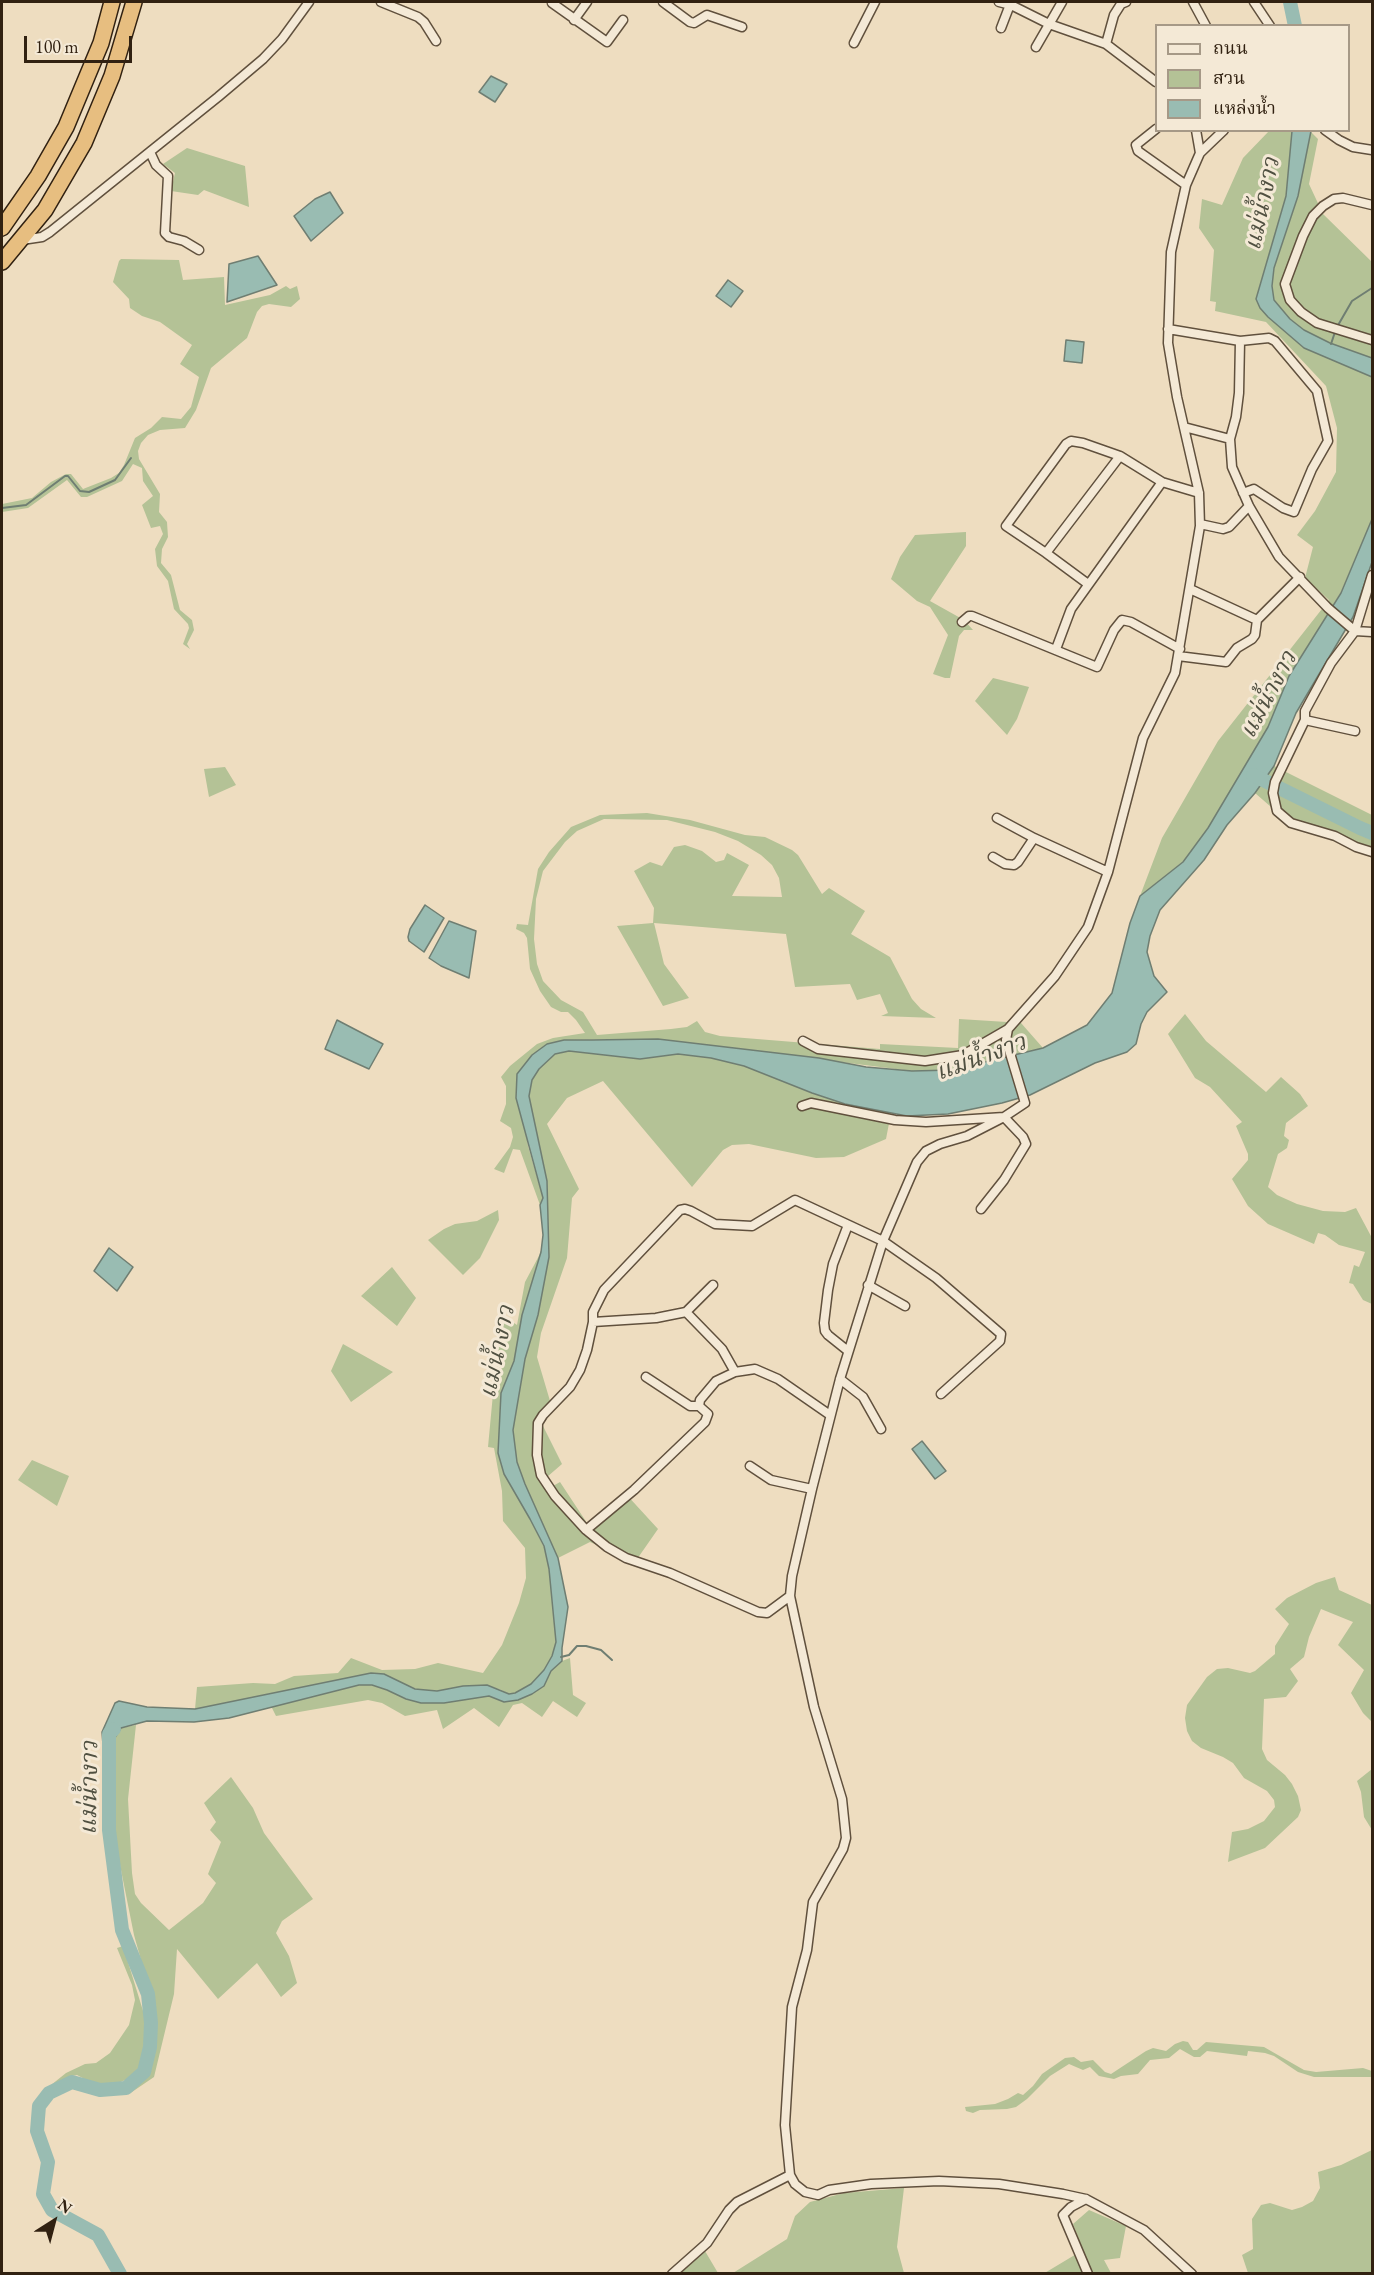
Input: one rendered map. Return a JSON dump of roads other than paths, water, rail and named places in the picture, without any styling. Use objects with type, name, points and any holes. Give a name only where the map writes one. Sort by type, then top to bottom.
[{"type":"highway","points":[[2,228],[38,176],[66,127],[101,43],[112,2]]},
{"type":"highway","points":[[2,262],[45,210],[84,143],[112,76],[134,2]]},
{"type":"street","points":[[21,240],[42,237],[50,232],[263,59],[282,39],[309,2]]},
{"type":"street","points":[[381,2],[418,17],[436,41]]},
{"type":"street","points":[[553,2],[574,20],[607,42],[622,20]]},
{"type":"street","points":[[574,20],[587,2]]},
{"type":"street","points":[[663,2],[690,22],[694,23],[707,15],[742,27]]},
{"type":"street","points":[[854,43],[876,2]]},
{"type":"street","points":[[999,2],[1011,3],[1049,24],[1106,44],[1155,81]]},
{"type":"street","points":[[1036,47],[1062,2]]},
{"type":"street","points":[[1106,44],[1114,15],[1121,4],[1126,2]]},
{"type":"street","points":[[1192,2],[1205,24]]},
{"type":"street","points":[[1254,2],[1269,24]]},
{"type":"street","points":[[1001,28],[1011,3]]},
{"type":"street","points":[[1155,130],[1136,146],[1138,152],[1186,185]]},
{"type":"street","points":[[1196,132],[1200,153]]},
{"type":"street","points":[[803,1041],[818,1048],[836,1051],[925,1060],[963,1055],[1008,1029],[1054,976],[1088,927],[1108,872],[1143,738],[1176,673],[1200,524],[1199,493],[1168,343],[1171,252],[1186,185],[1200,153],[1222,132]]},
{"type":"street","points":[[1328,132],[1353,147],[1372,150]]},
{"type":"street","points":[[150,152],[156,165],[168,176],[165,233],[199,250]]},
{"type":"street","points":[[1372,205],[1344,198],[1323,206],[1313,216],[1296,252],[1285,284],[1290,300],[1301,312],[1317,323],[1372,340]]},
{"type":"street","points":[[1168,329],[1239,341],[1269,338],[1275,341],[1317,391],[1328,441],[1312,469],[1294,512],[1283,508],[1254,489],[1243,493]]},
{"type":"street","points":[[1239,341],[1239,393],[1230,439],[1232,467],[1243,493],[1279,557],[1352,629],[1372,632]]},
{"type":"street","points":[[1184,428],[1230,439]]},
{"type":"street","points":[[1088,584],[1046,552],[1006,526],[1066,444],[1071,441],[1083,443],[1120,456],[1162,482],[1199,493]]},
{"type":"street","points":[[1046,552],[1120,456]]},
{"type":"street","points":[[1056,649],[1071,609],[1162,482]]},
{"type":"street","points":[[1200,524],[1223,529],[1228,527],[1249,506]]},
{"type":"street","points":[[1372,575],[1352,629],[1305,711],[1305,720],[1275,782],[1273,793],[1277,812],[1290,823],[1335,836],[1372,852]]},
{"type":"street","points":[[962,622],[972,616],[1097,667],[1114,630],[1122,620],[1131,622],[1179,653],[1226,662],[1237,648],[1252,639],[1257,620],[1300,577]]},
{"type":"street","points":[[1190,589],[1257,620]]},
{"type":"street","points":[[1305,720],[1355,731]]},
{"type":"street","points":[[997,818],[1108,872]]},
{"type":"street","points":[[993,857],[1005,864],[1014,865],[1034,838]]},
{"type":"street","points":[[1008,1029],[1006,1040],[1025,1103],[967,1136],[926,1151],[917,1162],[883,1241],[848,1351],[830,1415],[792,1576],[790,1596],[814,1707],[842,1799],[846,1838],[843,1849],[813,1902],[807,1950],[792,2007],[785,2125],[790,2175],[795,2184],[805,2192],[818,2195],[829,2190],[871,2184],[939,2181],[999,2184],[1086,2199],[1144,2230],[1192,2274]]},
{"type":"street","points":[[802,1106],[811,1103],[896,1120],[926,1122],[1004,1117]]},
{"type":"street","points":[[981,1209],[1004,1180],[1026,1144],[1023,1137],[1004,1117]]},
{"type":"street","points":[[790,1596],[767,1613],[758,1612],[670,1573],[626,1558],[607,1547],[586,1530],[555,1496],[541,1475],[537,1455],[537,1430],[543,1415],[570,1387],[580,1370],[593,1322],[592,1312],[604,1290],[680,1210],[685,1209],[715,1224],[752,1226],[795,1200],[883,1241],[936,1278],[1001,1334],[1000,1341],[941,1394]]},
{"type":"street","points":[[848,1225],[831,1273],[824,1323],[828,1335],[848,1351]]},
{"type":"street","points":[[593,1322],[656,1318],[686,1312],[713,1285]]},
{"type":"street","points":[[868,1286],[905,1306]]},
{"type":"street","points":[[686,1312],[722,1349],[735,1372]]},
{"type":"street","points":[[699,1406],[705,1393],[716,1381],[735,1372],[755,1369],[778,1379],[830,1415]]},
{"type":"street","points":[[586,1530],[634,1490],[705,1422],[708,1414],[699,1406],[690,1406],[646,1377]]},
{"type":"street","points":[[840,1379],[863,1397],[880,1430]]},
{"type":"street","points":[[750,1466],[771,1480],[812,1489]]},
{"type":"street","points":[[672,2274],[707,2243],[737,2202],[790,2175]]},
{"type":"street","points":[[1086,2199],[1071,2207],[1063,2215],[1088,2274]]},
{"type":"water","points":[[491,76],[507,84],[495,102],[479,92]]},
{"type":"water","points":[[1292,132],[1311,132],[1298,196],[1274,268],[1272,286],[1274,300],[1290,319],[1304,330],[1330,343],[1372,358],[1372,377],[1304,348],[1260,308],[1256,299],[1286,196]]},
{"type":"water","points":[[330,192],[343,213],[311,241],[294,216],[315,199]]},
{"type":"water","points":[[258,256],[277,285],[227,302],[229,264]]},
{"type":"water","points":[[728,280],[743,291],[731,307],[716,296]]},
{"type":"water","points":[[1066,340],[1084,342],[1082,363],[1064,361]]},
{"type":"water","points":[[1372,519],[1372,562],[1353,617],[1296,713],[1274,766],[1255,793],[1227,825],[1204,860],[1160,910],[1150,936],[1147,952],[1154,976],[1167,992],[1147,1012],[1136,1044],[1127,1052],[1095,1063],[1030,1095],[948,1114],[907,1116],[845,1104],[744,1066],[711,1058],[678,1054],[640,1059],[569,1051],[555,1054],[539,1069],[532,1080],[529,1096],[547,1181],[549,1257],[538,1315],[525,1359],[513,1430],[517,1462],[558,1558],[568,1607],[562,1661],[551,1671],[544,1686],[518,1700],[504,1702],[489,1696],[444,1703],[421,1703],[372,1685],[359,1685],[229,1718],[194,1722],[147,1721],[121,1728],[114,1739],[114,1746],[103,1745],[102,1732],[115,1703],[119,1701],[147,1707],[195,1709],[371,1673],[384,1674],[415,1689],[437,1691],[463,1686],[487,1685],[509,1694],[531,1684],[544,1670],[552,1656],[556,1642],[549,1569],[544,1546],[504,1474],[498,1453],[501,1393],[514,1361],[522,1315],[541,1252],[543,1235],[540,1205],[543,1198],[516,1098],[517,1074],[532,1055],[547,1044],[564,1040],[658,1039],[819,1058],[866,1067],[912,1071],[952,1070],[1043,1048],[1087,1025],[1112,993],[1130,923],[1140,896],[1183,862],[1208,828],[1268,727],[1289,676],[1341,593]]},
{"type":"water","points":[[425,905],[444,918],[424,952],[409,941],[408,937],[410,929]]},
{"type":"water","points":[[449,921],[476,931],[469,978],[429,958]]},
{"type":"water","points":[[337,1020],[383,1044],[369,1069],[325,1049]]},
{"type":"water","points":[[109,1248],[133,1267],[117,1291],[94,1271]]},
{"type":"water","points":[[922,1441],[946,1471],[935,1479],[912,1449]]},
{"type":"waterway","name":"แม่น้ำงาว","points":[[1290,2],[1295,24]]},
{"type":"waterway","points":[[1337,327],[1352,301],[1372,288]]},
{"type":"waterway","points":[[1331,344],[1335,332]]},
{"type":"waterway","points":[[2,508],[26,505],[65,476],[68,476],[80,491],[89,492],[115,480],[131,458]]},
{"type":"waterway","points":[[1253,775],[1372,833]]},
{"type":"waterway","points":[[561,1657],[569,1655],[577,1646],[586,1646],[601,1650],[612,1660]]},
{"type":"waterway","name":"แม่น้ำงาว","points":[[114,1729],[109,1734],[109,1830],[122,1930],[148,1994],[151,2023],[150,2047],[144,2072],[126,2088],[100,2090],[72,2082],[49,2093],[39,2106],[37,2131],[48,2162],[43,2194],[52,2210],[98,2235],[120,2274]]}]
